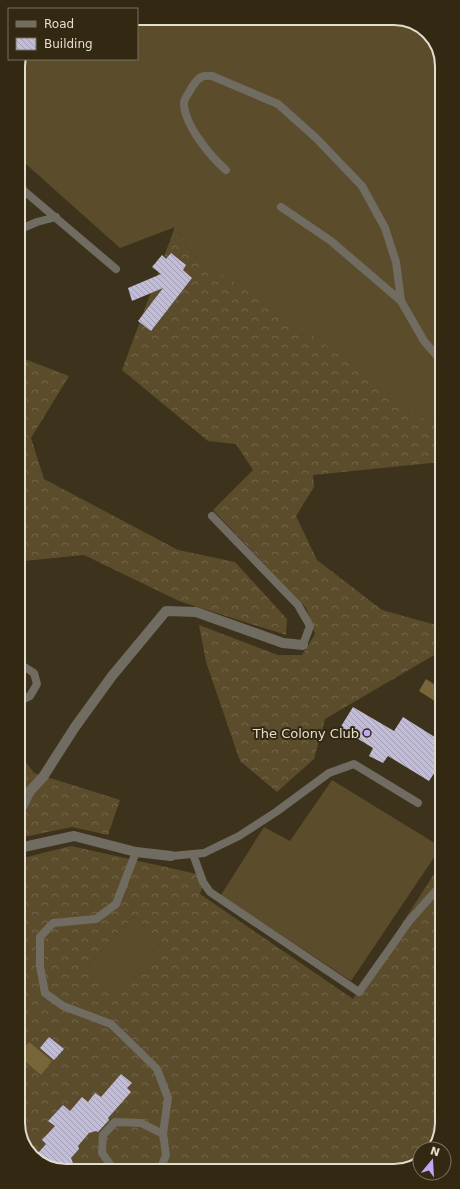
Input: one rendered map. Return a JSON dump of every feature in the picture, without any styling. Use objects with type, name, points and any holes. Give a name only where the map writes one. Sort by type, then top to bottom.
[{"type":"street","points":[[25,801],[30,791],[43,777],[75,727],[112,676],[166,611],[196,612],[283,643],[303,645]]},
{"type":"street","points":[[25,847],[74,836],[136,852],[172,856]]},
{"type":"lane","points":[[226,170],[211,157],[186,114],[185,100],[197,79],[204,76],[212,76],[278,104],[316,138],[362,186],[385,228],[396,262],[401,300],[424,342],[435,354]]},
{"type":"lane","points":[[25,192],[116,270]]},
{"type":"lane","points":[[281,207],[331,242],[401,300]]},
{"type":"lane","points":[[25,227],[56,217]]},
{"type":"lane","points":[[212,516],[298,605],[310,626],[303,645]]},
{"type":"lane","points":[[25,667],[34,673],[37,684],[30,696],[25,699]]},
{"type":"lane","points":[[172,856],[204,853],[239,836],[276,812],[329,773],[354,764],[418,803]]},
{"type":"lane","points":[[136,852],[116,904],[96,919],[53,923],[40,937],[40,966],[46,993],[63,1006],[111,1024],[157,1069],[168,1098],[163,1134],[166,1155],[162,1164]]},
{"type":"lane","points":[[193,854],[203,882],[210,892],[359,992],[410,920],[435,892]]},
{"type":"lane","points":[[110,1164],[102,1153],[104,1135],[115,1122],[141,1122],[163,1134]]},
{"type":"green space","points":[[138,25],[397,25],[414,30],[427,41],[434,55],[435,61],[435,424],[423,418],[192,254],[175,227],[120,248],[25,163],[25,60],[138,60]]},
{"type":"green space","points":[[175,227],[192,254],[323,343],[423,418],[435,424],[435,463],[313,475],[314,487],[296,516],[317,560],[382,610],[435,625],[435,655],[325,719],[314,759],[277,792],[240,761],[206,662],[199,625],[278,655],[302,655],[315,634],[306,608],[213,510],[253,470],[236,444],[208,441],[122,370]]},
{"type":"green space","points":[[25,359],[69,376],[31,438],[44,479],[178,550],[235,562],[287,619],[286,635],[179,601],[84,555],[25,561]]},
{"type":"green space","points":[[25,761],[34,773],[120,800],[108,835],[72,827],[25,837]]},
{"type":"green space","points":[[332,780],[435,843],[435,856],[351,981],[221,895],[264,827],[290,841]]},
{"type":"green space","points":[[71,846],[206,876],[200,894],[353,999],[435,873],[435,1123],[431,1141],[412,1141],[412,1160],[399,1164],[63,1164],[45,1159],[30,1144],[25,1128],[25,858]],"holes":[[[134,916],[163,944],[116,993],[87,966]]]},
{"type":"green space","points":[[134,916],[163,944],[116,994],[87,966]]},
{"type":"shaded area","points":[[426,679],[435,685],[435,701],[419,691]]},
{"type":"shaded area","points":[[29,1042],[52,1061],[41,1075],[25,1061],[25,1047]]},
{"type":"building","points":[[171,253],[186,265],[183,270],[192,278],[151,331],[138,321],[163,288],[132,301],[128,288],[161,274],[152,267],[162,255],[166,259]]},
{"type":"building","points":[[353,707],[394,731],[403,717],[435,737],[435,772],[429,781],[388,756],[383,763],[369,756],[373,748],[340,728]]},
{"type":"building","points":[[49,1037],[64,1049],[54,1060],[40,1048]]},
{"type":"building","points":[[121,1074],[132,1083],[127,1088],[131,1092],[108,1118],[109,1120],[98,1132],[96,1131],[89,1133],[78,1146],[79,1149],[71,1158],[73,1164],[63,1164],[50,1161],[38,1153],[46,1144],[42,1140],[55,1126],[48,1121],[63,1105],[70,1111],[82,1097],[88,1102],[95,1093],[101,1097]]},
{"type":"place","name":"The Colony Club","points":[[367,733]]}]
